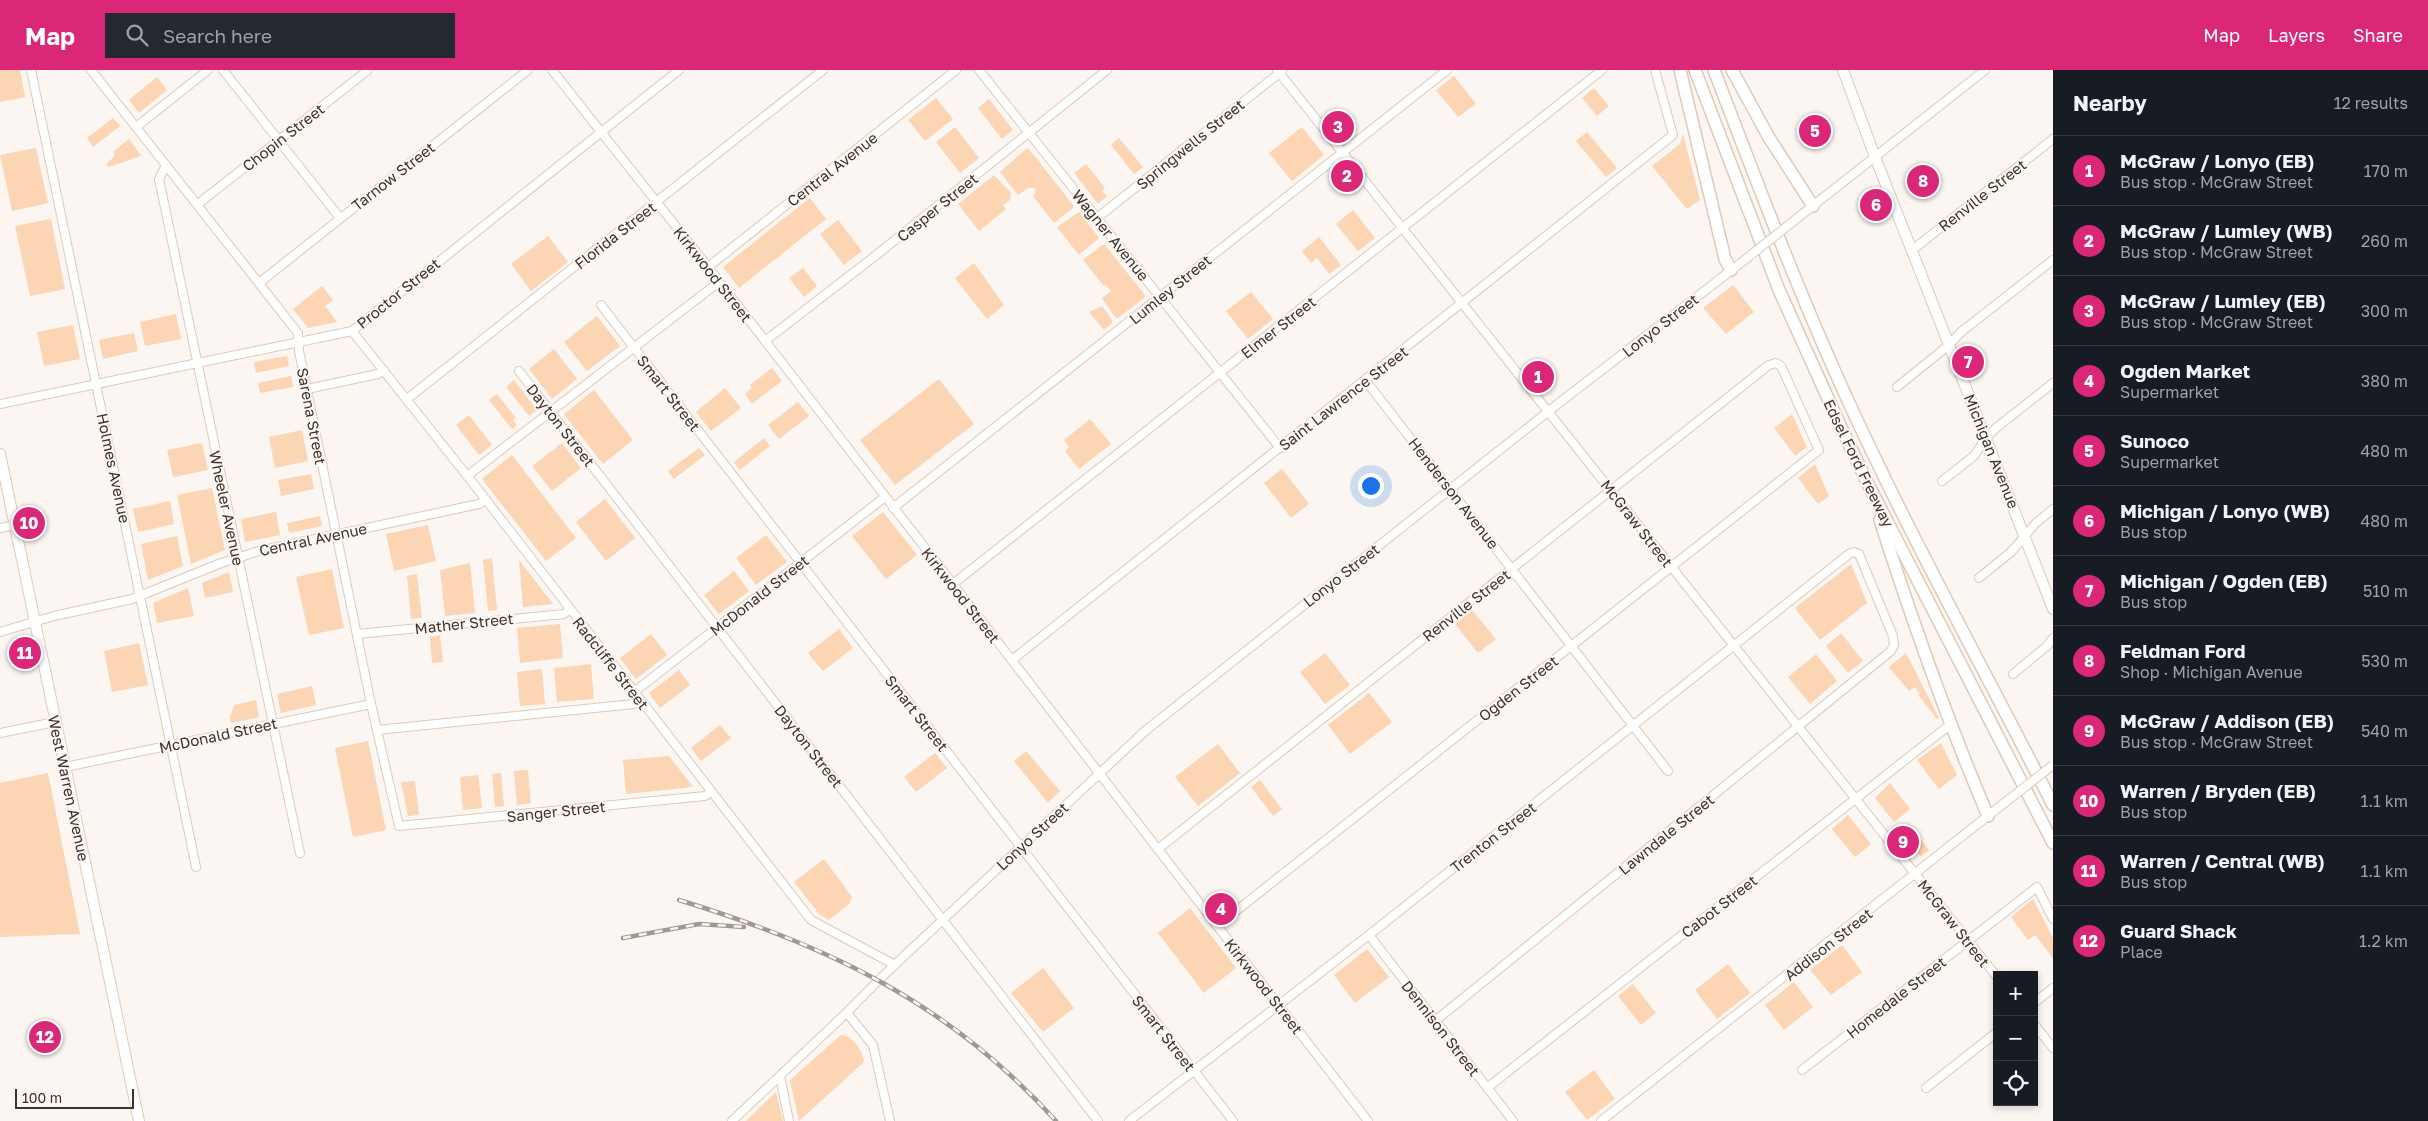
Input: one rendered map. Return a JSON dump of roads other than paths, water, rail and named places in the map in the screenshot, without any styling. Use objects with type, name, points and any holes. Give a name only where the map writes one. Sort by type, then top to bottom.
[{"type":"highway","points":[[1680,70],[1726,259],[1731,270]]},
{"type":"highway","name":"Edsel Ford Freeway","points":[[1695,70],[1779,290],[1870,488],[2053,842]]},
{"type":"highway","name":"Edsel Ford Freeway","points":[[1714,70],[1802,295],[1832,366],[1877,460],[2053,805]]},
{"type":"highway","points":[[1732,70],[1768,136],[1813,206]]},
{"type":"highway","points":[[1870,488],[1951,724],[1988,816]]},
{"type":"highway","points":[[2045,789],[2053,798]]},
{"type":"main road","name":"Michigan Avenue","points":[[1843,70],[1911,250],[2053,609]]},
{"type":"main road","name":"West Warren Avenue","points":[[0,454],[138,1121]]},
{"type":"street","name":"Holmes Avenue","points":[[31,70],[196,867]]},
{"type":"street","name":"Sarena Street","points":[[91,70],[298,333],[307,390],[336,534],[371,704],[399,826]]},
{"type":"street","points":[[136,127],[208,70]]},
{"type":"street","points":[[223,70],[340,218]]},
{"type":"street","name":"Chopin Street","points":[[198,204],[368,70]]},
{"type":"street","name":"Tarnow Street","points":[[259,282],[528,70]]},
{"type":"street","name":"Kirkwood Street","points":[[552,70],[708,267],[1368,1121]]},
{"type":"street","name":"Proctor Street","points":[[0,404],[352,331],[679,70]]},
{"type":"street","name":"Florida Street","points":[[407,399],[823,70]]},
{"type":"street","name":"Central Avenue","points":[[708,267],[956,70]]},
{"type":"street","name":"Wagner Avenue","points":[[979,70],[1280,448]]},
{"type":"street","name":"Casper Street","points":[[765,341],[875,256],[1107,70]]},
{"type":"street","name":"Lumley Street","points":[[893,508],[1447,70]]},
{"type":"street","name":"Elmer Street","points":[[953,584],[1602,70]]},
{"type":"street","name":"Saint Lawrence Street","points":[[1012,660],[1366,381],[1673,135],[1655,70]]},
{"type":"street","name":"Lonyo Street","points":[[732,1121],[847,1013],[895,964],[1150,727],[1451,488],[1985,70]]},
{"type":"street","name":"McGraw Street","points":[[1280,71],[1462,304],[1993,972]]},
{"type":"street","name":"Springwells Street","points":[[1097,218],[1280,71]]},
{"type":"street","name":"Renville Street","points":[[1911,250],[2053,139]]},
{"type":"street","name":"Wheeler Avenue","points":[[166,165],[159,179],[300,853]]},
{"type":"street","points":[[1897,387],[1949,345],[1961,332],[2053,260]]},
{"type":"street","points":[[468,476],[719,282]]},
{"type":"street","name":"Smart Street","points":[[602,304],[1232,1121]]},
{"type":"street","name":"Radcliffe Street","points":[[352,331],[468,476],[811,920],[895,964]]},
{"type":"street","name":"Renville Street","points":[[1158,850],[1769,365],[1776,363]]},
{"type":"street","name":"Ogden Street","points":[[1217,926],[1819,450],[1784,369],[1776,363]]},
{"type":"street","points":[[307,390],[378,374],[384,370]]},
{"type":"street","name":"Dayton Street","points":[[519,370],[1098,1121]]},
{"type":"street","name":"Henderson Avenue","points":[[1366,381],[1513,568],[1668,771]]},
{"type":"street","points":[[1942,481],[1974,456],[1986,438],[2053,383]]},
{"type":"street","name":"McDonald Street","points":[[634,692],[885,497]]},
{"type":"street","name":"Central Avenue","points":[[0,632],[140,596],[237,557],[480,504],[486,500]]},
{"type":"street","points":[[1979,578],[2011,552],[2036,523],[2053,509]]},
{"type":"street","points":[[0,528],[15,525]]},
{"type":"street","name":"Lawndale Street","points":[[1435,1021],[1891,651],[1894,645],[1860,557],[1856,553]]},
{"type":"street","name":"Trenton Street","points":[[1129,1121],[1369,935],[1849,554],[1856,553]]},
{"type":"street","name":"Mather Street","points":[[357,634],[564,614],[570,609]]},
{"type":"street","points":[[2013,674],[2047,646],[2053,638]]},
{"type":"street","points":[[377,730],[634,704],[640,700]]},
{"type":"street","name":"McDonald Street","points":[[65,767],[371,704]]},
{"type":"street","points":[[0,733],[55,722]]},
{"type":"street","name":"Cabot Street","points":[[1488,1088],[1951,724]]},
{"type":"street","name":"Addison Street","points":[[1601,1121],[1916,875],[2053,765]]},
{"type":"street","name":"Sanger Street","points":[[399,826],[705,796],[711,792]]},
{"type":"street","name":"Homedale Street","points":[[1802,1070],[2037,887],[2053,919]]},
{"type":"street","name":"Dennison Street","points":[[1369,935],[1513,1121]]},
{"type":"street","points":[[2038,1000],[2053,988]]},
{"type":"street","points":[[847,1013],[873,1045],[890,1121]]},
{"type":"street","points":[[2038,1029],[2053,1048]]},
{"type":"street","points":[[1926,1088],[1993,1035]]},
{"type":"street","points":[[780,1076],[789,1121]]},
{"type":"railway","points":[[679,900],[786,937],[836,959],[884,984],[929,1011],[973,1043],[1015,1080],[1056,1121]]},
{"type":"railway","points":[[623,938],[699,924],[744,927]]},
{"type":"place","name":"McGraw / Lumley (EB)","points":[[1338,127]]},
{"type":"place","name":"Sunoco","points":[[1815,131]]},
{"type":"place","name":"McGraw / Lumley (WB)","points":[[1347,176]]},
{"type":"place","name":"Feldman Ford","points":[[1923,181]]},
{"type":"place","name":"Michigan / Lonyo (WB)","points":[[1876,205]]},
{"type":"place","name":"Michigan / Ogden (EB)","points":[[1968,362]]},
{"type":"place","name":"McGraw / Lonyo (EB)","points":[[1538,377]]},
{"type":"place","name":"Warren / Bryden (EB)","points":[[29,523]]},
{"type":"place","name":"Warren / Central (WB)","points":[[25,653]]},
{"type":"place","name":"McGraw / Addison (EB)","points":[[1903,842]]},
{"type":"place","name":"Ogden Market","points":[[1221,909]]},
{"type":"place","name":"Guard Shack","points":[[45,1037]]}]
